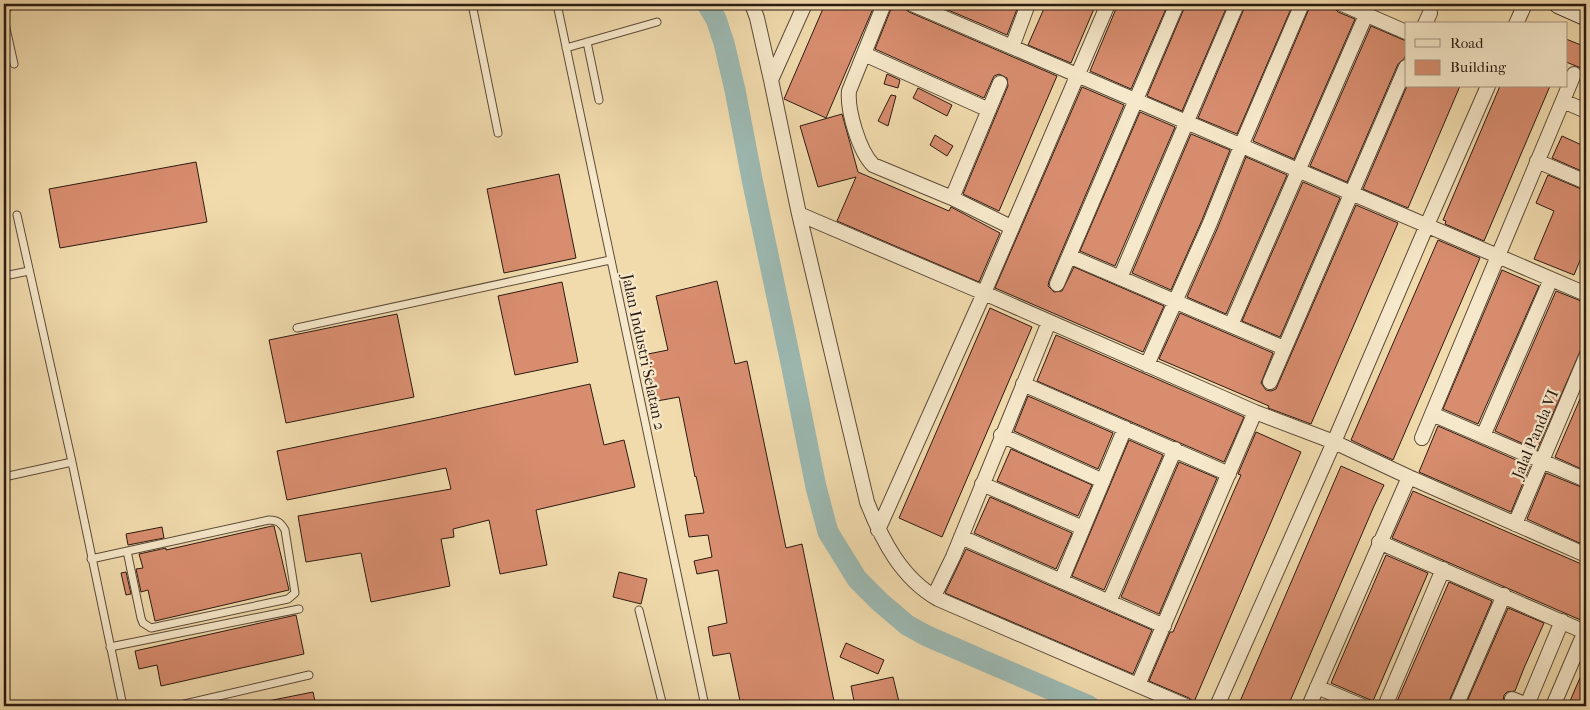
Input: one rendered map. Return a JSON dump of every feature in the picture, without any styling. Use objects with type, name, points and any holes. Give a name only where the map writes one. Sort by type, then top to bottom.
[{"type":"street","points":[[752,4],[757,18],[799,214],[867,502],[887,547],[898,563],[914,580],[934,596],[1186,706]]},
{"type":"street","points":[[771,80],[805,4]]},
{"type":"street","points":[[884,4],[849,90],[848,100],[852,117],[866,158],[873,165],[952,198],[1011,227]]},
{"type":"street","points":[[912,4],[1586,294]]},
{"type":"street","points":[[1012,47],[1028,4]]},
{"type":"street","points":[[878,530],[1079,76],[1108,4]]},
{"type":"street","points":[[1057,284],[1177,4]]},
{"type":"street","points":[[1120,278],[1237,4]]},
{"type":"street","points":[[1147,364],[1210,223],[1302,4]]},
{"type":"street","points":[[1342,4],[1405,32]]},
{"type":"street","points":[[1517,22],[1525,4]]},
{"type":"street","points":[[1559,4],[1586,16]]},
{"type":"street","points":[[1231,326],[1366,15]]},
{"type":"street","points":[[864,54],[990,110]]},
{"type":"street","points":[[1270,382],[1405,69]]},
{"type":"street","points":[[1422,438],[1574,74]]},
{"type":"street","points":[[952,198],[1000,83]]},
{"type":"street","points":[[1217,706],[1487,88]]},
{"type":"street","points":[[1563,101],[1586,111]]},
{"type":"street","points":[[1538,161],[1586,182]]},
{"type":"street","points":[[799,214],[984,292],[1256,412],[1334,442],[1586,555]]},
{"type":"street","points":[[1069,256],[1284,348]]},
{"type":"street","points":[[1483,436],[1551,279]]},
{"type":"street","points":[[934,596],[961,537],[1001,435],[1049,322]]},
{"type":"street","name":"Jalal Panda VI","points":[[1515,524],[1586,358]]},
{"type":"street","points":[[1023,384],[1229,474]]},
{"type":"street","points":[[1138,685],[1256,412]]},
{"type":"street","points":[[1432,414],[1586,480]]},
{"type":"street","points":[[1061,582],[1125,428]]},
{"type":"street","points":[[1001,435],[1103,481]]},
{"type":"street","points":[[1109,602],[1175,449]]},
{"type":"street","points":[[1309,706],[1409,477]]},
{"type":"street","points":[[982,484],[1083,528]]},
{"type":"street","points":[[961,537],[1164,626]]},
{"type":"street","points":[[1380,542],[1586,631],[1553,706]]},
{"type":"street","points":[[1385,706],[1443,570]]},
{"type":"street","points":[[1456,706],[1504,595]]},
{"type":"street","points":[[1512,699],[1528,706],[1562,621]]},
{"type":"street","points":[[1317,687],[1362,706]]},
{"type":"lane","points":[[11,4],[5,11],[5,24],[14,64]]},
{"type":"lane","points":[[472,4],[498,133]]},
{"type":"lane","name":"Jalan Industri Selatan 2","points":[[557,4],[704,706]]},
{"type":"lane","points":[[566,48],[657,22]]},
{"type":"lane","points":[[587,42],[599,100]]},
{"type":"lane","points":[[17,215],[72,462],[122,706]]},
{"type":"lane","points":[[296,328],[610,260]]},
{"type":"lane","points":[[4,276],[29,270]]},
{"type":"lane","points":[[4,477],[72,462]]},
{"type":"lane","points":[[91,559],[127,551],[269,520],[275,520],[285,530],[294,579],[294,593],[288,599],[151,628],[143,623],[127,551]]},
{"type":"lane","points":[[110,647],[299,609]]},
{"type":"lane","points":[[639,610],[663,706]]},
{"type":"lane","points":[[176,706],[309,675]]},
{"type":"building","points":[[825,4],[875,4],[826,118],[784,99]]},
{"type":"building","points":[[893,4],[903,4],[909,12],[1057,76],[999,211],[963,194],[1008,86],[1007,78],[999,74],[994,76],[984,98],[875,49]]},
{"type":"building","points":[[934,4],[1019,4],[1007,35]]},
{"type":"building","points":[[1046,4],[1096,4],[1071,63],[1028,45]]},
{"type":"building","points":[[1118,4],[1168,4],[1131,89],[1090,71]]},
{"type":"building","points":[[1186,4],[1228,4],[1182,111],[1147,96]]},
{"type":"building","points":[[1246,4],[1293,4],[1237,134],[1198,118]]},
{"type":"building","points":[[1311,4],[1333,4],[1338,12],[1355,19],[1294,159],[1253,141]]},
{"type":"building","points":[[1371,26],[1405,41],[1404,59],[1398,64],[1347,182],[1310,166]]},
{"type":"building","points":[[1568,40],[1586,47],[1586,70],[1568,63]]},
{"type":"building","points":[[887,74],[900,80],[898,88],[884,84]]},
{"type":"building","points":[[1082,87],[1124,105],[1048,286],[1054,292],[1062,291],[1074,267],[1164,306],[1143,352],[995,288]]},
{"type":"building","points":[[918,88],[952,105],[947,116],[913,98]]},
{"type":"building","points":[[1406,88],[1459,88],[1408,208],[1363,189]]},
{"type":"building","points":[[1499,88],[1549,88],[1484,241],[1445,224],[1446,221],[1443,220]]},
{"type":"building","points":[[891,95],[896,96],[888,126],[878,121]]},
{"type":"building","points":[[1140,112],[1175,127],[1115,266],[1080,251]]},
{"type":"building","points":[[842,114],[858,172],[949,211],[951,207],[1000,233],[979,282],[837,221],[856,177],[818,187],[800,126]]},
{"type":"building","points":[[1191,134],[1230,150],[1171,290],[1132,273]]},
{"type":"building","points":[[935,135],[953,146],[947,156],[930,145]]},
{"type":"building","points":[[1562,136],[1586,147],[1586,173],[1552,158]]},
{"type":"building","points":[[1246,157],[1287,175],[1226,314],[1187,297]]},
{"type":"building","points":[[196,162],[207,222],[60,248],[49,189]]},
{"type":"building","points":[[559,174],[576,258],[504,273],[487,189]]},
{"type":"building","points":[[1548,175],[1586,191],[1586,246],[1574,275],[1534,259],[1554,211],[1536,203]]},
{"type":"building","points":[[1303,182],[1340,198],[1280,337],[1242,321]]},
{"type":"building","points":[[1356,205],[1398,223],[1311,424],[1268,408],[1269,406],[1159,359],[1180,313],[1273,353],[1261,383],[1266,390],[1276,389]]},
{"type":"building","points":[[1438,240],[1480,258],[1393,460],[1351,440]]},
{"type":"building","points":[[1502,270],[1539,286],[1478,424],[1443,409]]},
{"type":"building","points":[[717,281],[735,364],[747,361],[786,548],[802,544],[835,706],[745,706],[744,700],[740,701],[730,653],[713,656],[708,627],[727,623],[718,570],[697,574],[694,561],[712,557],[708,535],[689,537],[685,515],[704,513],[679,397],[657,401],[648,354],[668,350],[656,296]]},
{"type":"building","points":[[562,282],[578,362],[515,375],[498,296]]},
{"type":"building","points":[[1556,291],[1586,303],[1586,338],[1537,450],[1495,431]]},
{"type":"building","points":[[990,308],[1032,327],[942,537],[899,518]]},
{"type":"building","points":[[397,314],[414,397],[286,423],[269,340]]},
{"type":"building","points":[[1056,335],[1244,417],[1224,462],[1037,381]]},
{"type":"building","points":[[590,384],[604,445],[624,440],[635,487],[536,510],[547,565],[500,574],[489,520],[453,529],[454,537],[441,539],[450,586],[371,602],[361,553],[306,562],[298,516],[451,489],[446,468],[287,500],[277,451]]},
{"type":"building","points":[[1586,385],[1586,471],[1555,457]]},
{"type":"building","points":[[1028,396],[1113,433],[1098,469],[1014,431]]},
{"type":"building","points":[[1438,426],[1530,466],[1511,512],[1419,472]]},
{"type":"building","points":[[1256,432],[1301,452],[1194,702],[1189,698],[1149,681],[1170,632],[1173,632],[1241,475],[1238,474]]},
{"type":"building","points":[[1129,440],[1163,455],[1104,590],[1072,576]]},
{"type":"building","points":[[1011,449],[1092,485],[1078,516],[997,481]]},
{"type":"building","points":[[1179,462],[1217,478],[1159,614],[1121,597]]},
{"type":"building","points":[[1341,466],[1384,485],[1288,706],[1238,706]]},
{"type":"building","points":[[1546,473],[1586,489],[1586,546],[1527,519]]},
{"type":"building","points":[[1413,491],[1586,566],[1586,613],[1583,621],[1392,538]]},
{"type":"building","points":[[990,497],[1072,533],[1056,569],[974,533]]},
{"type":"building","points":[[274,526],[289,590],[155,621],[148,590],[141,592],[136,569],[143,568],[139,554],[166,548],[166,550]]},
{"type":"building","points":[[162,527],[164,538],[128,545],[126,534]]},
{"type":"building","points":[[966,549],[1152,630],[1133,674],[945,593]]},
{"type":"building","points":[[1386,555],[1428,573],[1373,701],[1331,683]]},
{"type":"building","points":[[126,572],[131,594],[126,595],[121,573]]},
{"type":"building","points":[[619,572],[647,579],[641,604],[613,597]]},
{"type":"building","points":[[1449,582],[1492,601],[1447,706],[1395,706]]},
{"type":"building","points":[[1508,608],[1544,623],[1515,691],[1507,692],[1504,695],[1503,701],[1507,706],[1465,706]]},
{"type":"building","points":[[296,615],[304,654],[161,686],[157,665],[139,669],[135,651]]},
{"type":"building","points":[[846,643],[884,660],[878,674],[840,657]]},
{"type":"building","points":[[1586,664],[1586,706],[1568,706],[1573,694]]},
{"type":"building","points":[[893,677],[900,706],[855,706],[851,686]]},
{"type":"building","points":[[313,692],[316,706],[264,706],[263,702]]},
{"type":"waterway","points":[[707,4],[716,19],[724,43],[735,90],[816,487],[828,532],[857,579],[907,625],[927,636],[1089,706]]}]
